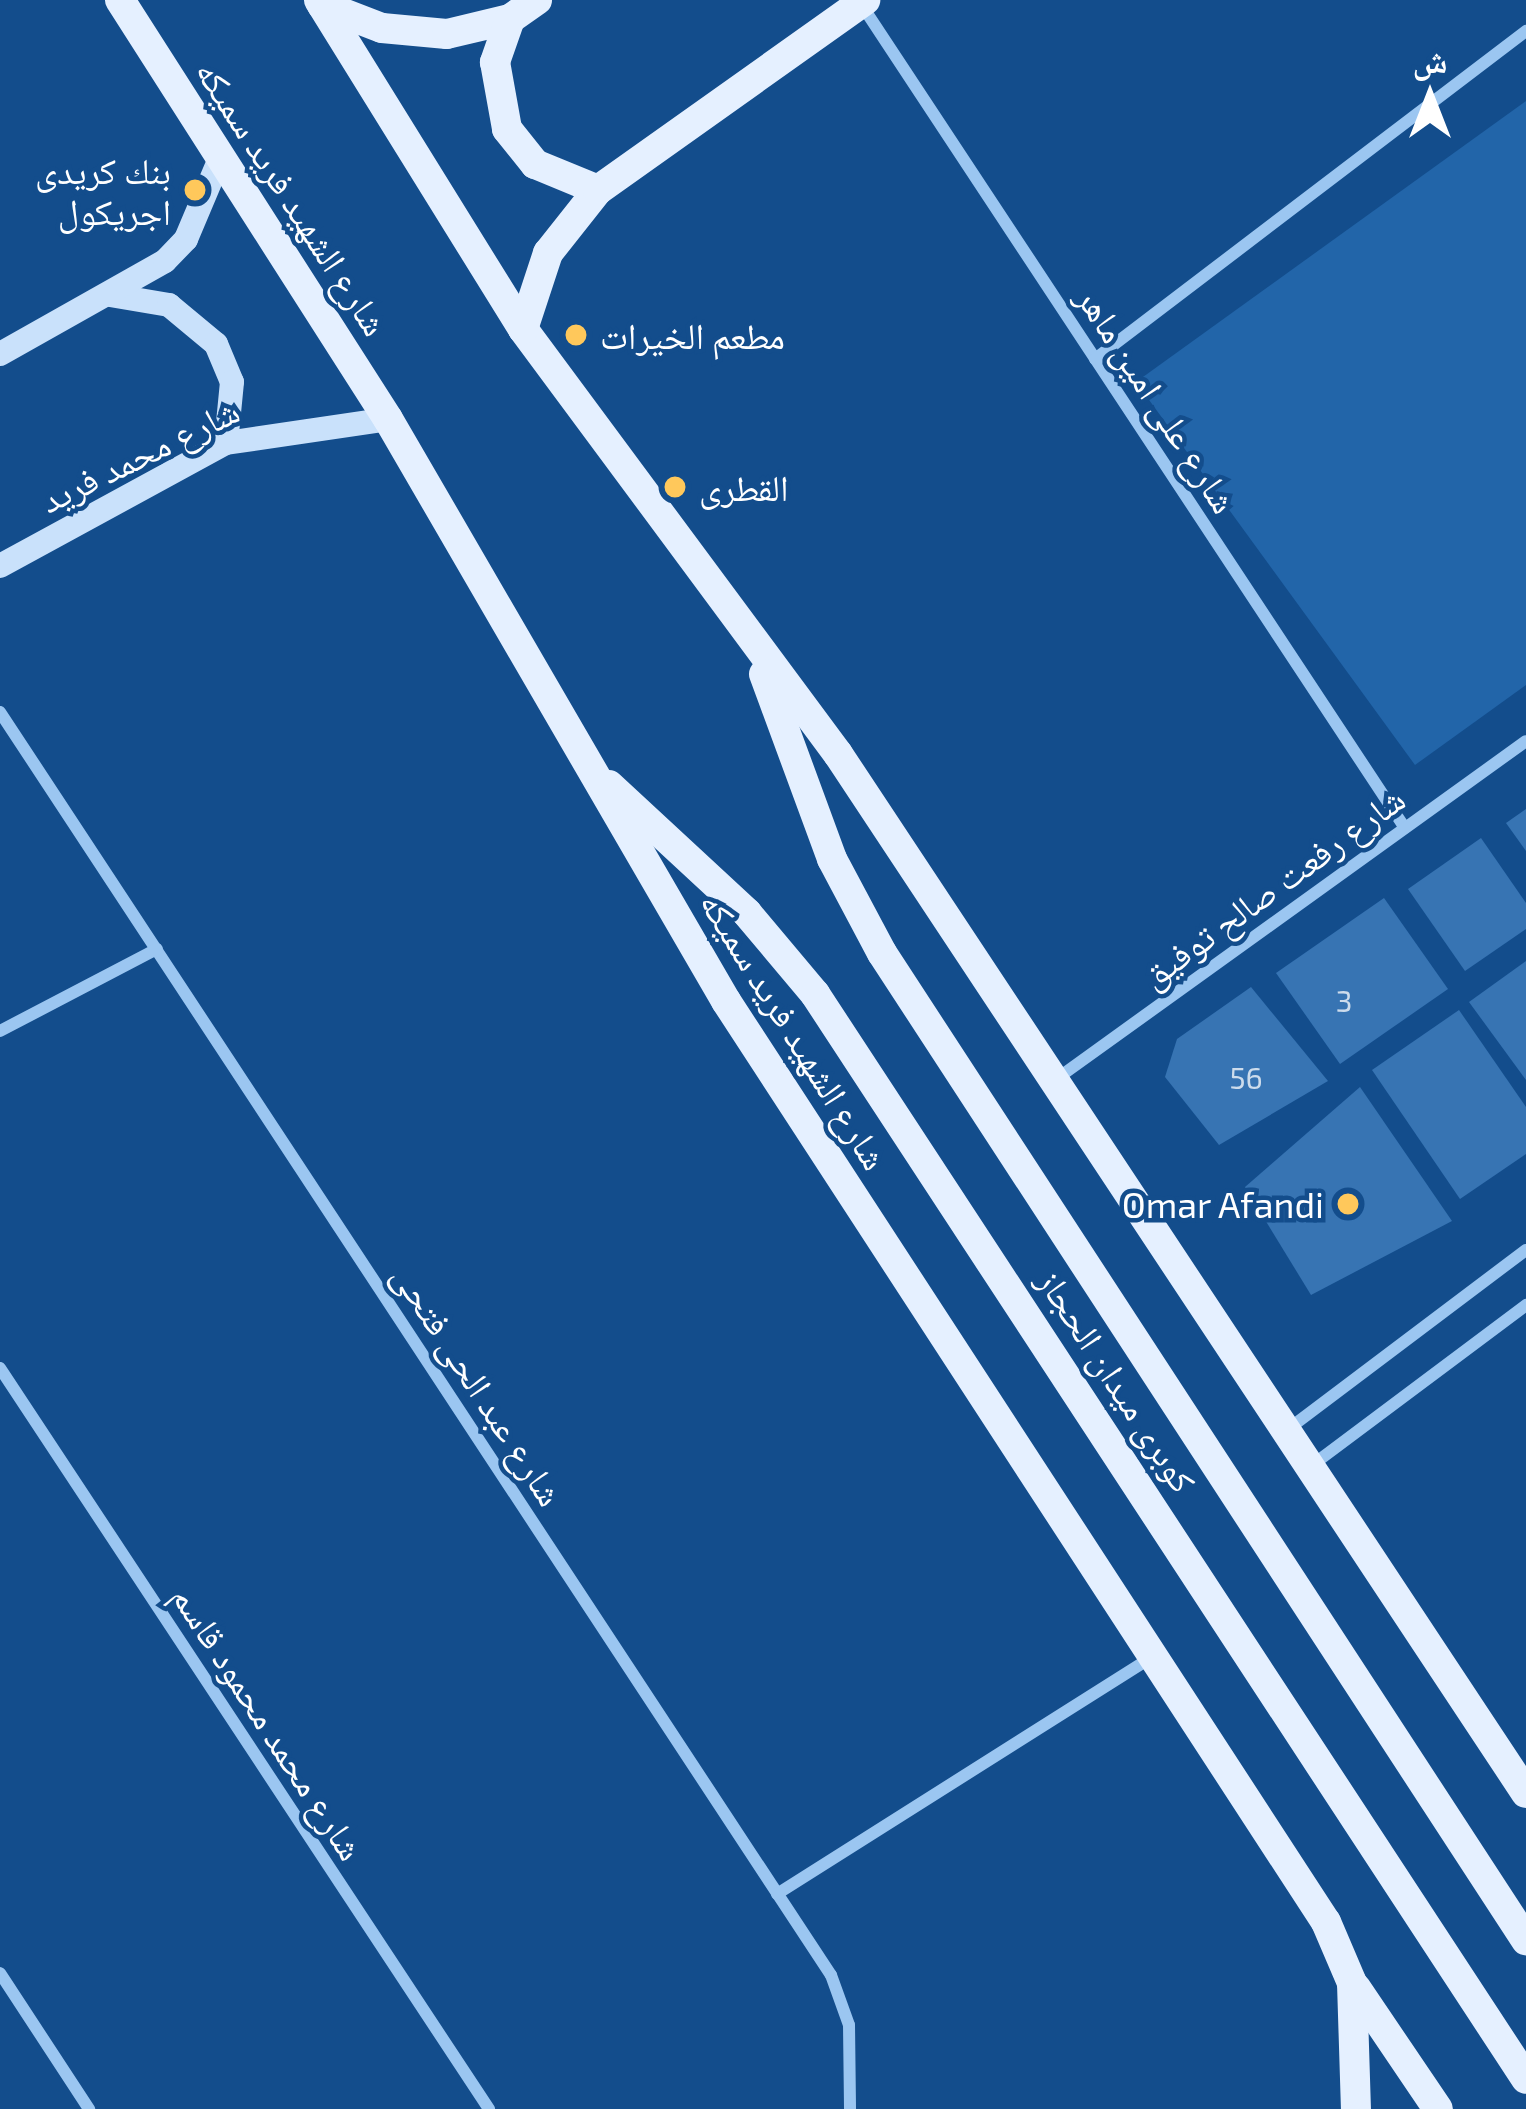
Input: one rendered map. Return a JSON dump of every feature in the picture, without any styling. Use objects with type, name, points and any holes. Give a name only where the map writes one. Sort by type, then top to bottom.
[{"type":"main road","name":"شارع الشهيد فريد سميكه","points":[[120,0],[388,419],[726,1001],[1326,1922],[1352,1983],[1356,2109]]},
{"type":"main road","points":[[320,2],[414,34],[510,19],[537,0]]},
{"type":"main road","points":[[320,2],[523,329],[759,658],[838,754],[1526,1793]]},
{"type":"main road","points":[[523,329],[548,253],[598,190],[863,2]]},
{"type":"main road","points":[[510,19],[495,62],[507,129],[535,164],[598,190]]},
{"type":"main road","points":[[0,354],[108,296],[186,239],[221,156]]},
{"type":"main road","points":[[108,296],[169,304],[216,344],[232,382],[226,443]]},
{"type":"main road","name":"شارع محمد فريد","points":[[0,566],[226,443],[388,419]]},
{"type":"main road","name":"كوبرى ميدان الحجاز","points":[[759,658],[807,800],[882,953],[1526,1940]]},
{"type":"main road","name":"كوبرى ميدان الحجاز","points":[[591,769],[702,867],[815,994],[1526,2079]]},
{"type":"main road","points":[[1352,1983],[1438,2109]]},
{"type":"street","name":"شارع على امين ماهر","points":[[863,2],[1405,828]]},
{"type":"street","points":[[1095,359],[1526,31]]},
{"type":"street","name":"شارع عبد الحى فتحى","points":[[0,712],[831,1976],[849,2025],[850,2109]]},
{"type":"street","name":"شارع رفعت صالح توفيق","points":[[1054,1081],[1526,741]]},
{"type":"street","points":[[0,1031],[157,949]]},
{"type":"street","points":[[1286,1430],[1526,1250]]},
{"type":"street","points":[[1310,1467],[1526,1305]]},
{"type":"street","name":"شارع محمد محمود قاسم","points":[[0,1368],[489,2109]]},
{"type":"street","points":[[777,1894],[1151,1658]]},
{"type":"street","points":[[0,1973],[89,2109]]},
{"type":"shaded area","points":[[1526,101],[1526,685],[1415,765],[1136,382]]},
{"type":"building","points":[[1526,809],[1526,851],[1506,823]]},
{"type":"building","points":[[1481,838],[1526,903],[1526,929],[1465,971],[1408,889]]},
{"type":"building","points":[[1384,898],[1448,989],[1340,1064],[1276,973]]},
{"type":"building","points":[[1526,961],[1526,1080],[1469,1002]]},
{"type":"building","points":[[1251,987],[1328,1081],[1219,1145],[1165,1077],[1177,1039]]},
{"type":"building","points":[[1459,1010],[1526,1107],[1526,1154],[1460,1199],[1372,1070]]},
{"type":"building","name":"Omar Afandi","points":[[1360,1087],[1452,1221],[1311,1295],[1245,1187]]},
{"type":"place","name":"بنك كريدى اجريكول","points":[[195,190]]},
{"type":"place","name":"مطعم الخيرات","points":[[576,335]]},
{"type":"place","name":"القطرى","points":[[675,487]]},
{"type":"place","name":"Omar Afandi","points":[[1348,1204]]}]
